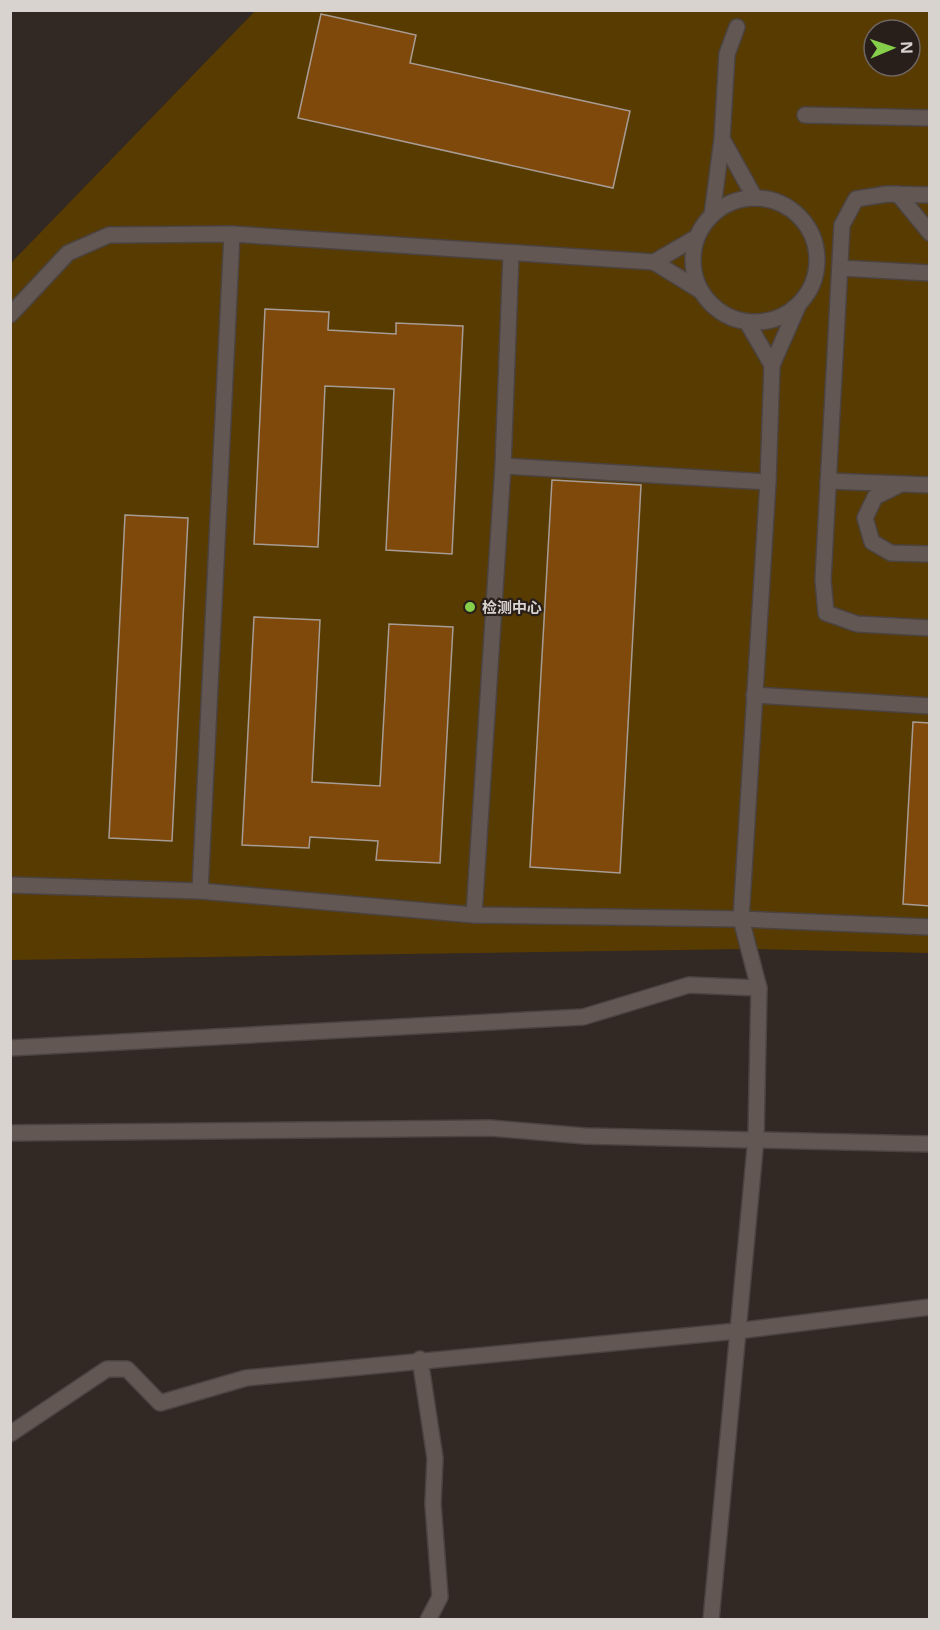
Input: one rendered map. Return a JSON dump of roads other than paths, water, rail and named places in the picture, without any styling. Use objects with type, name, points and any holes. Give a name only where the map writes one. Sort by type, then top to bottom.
[{"type":"street","points":[[712,215],[722,139],[727,54],[737,27]]},
{"type":"street","points":[[805,116],[930,118]]},
{"type":"street","points":[[722,139],[755,198]]},
{"type":"street","points":[[930,195],[898,194],[856,199],[842,225],[823,580],[826,613],[857,624],[930,628]]},
{"type":"street","points":[[898,194],[930,233]]},
{"type":"street","points":[[711,1620],[756,1138],[759,988],[741,919],[768,483],[772,365],[799,304],[810,290],[816,272],[817,254],[813,236],[803,221],[790,208],[773,200],[755,198],[725,206],[712,215],[697,237],[693,255],[694,274],[701,291],[713,306],[729,317],[747,322],[765,322],[783,316],[799,304]]},
{"type":"street","points":[[10,315],[68,253],[110,235],[232,234],[654,262],[701,291]]},
{"type":"street","points":[[201,891],[232,234]]},
{"type":"street","points":[[654,262],[697,237]]},
{"type":"street","points":[[474,915],[503,466],[511,254]]},
{"type":"street","points":[[840,268],[930,273]]},
{"type":"street","points":[[747,322],[772,365]]},
{"type":"street","points":[[503,466],[768,483]]},
{"type":"street","points":[[828,481],[930,486]]},
{"type":"street","points":[[901,484],[874,497],[865,518],[872,542],[891,553],[930,554]]},
{"type":"street","points":[[754,695],[930,706]]},
{"type":"street","points":[[10,885],[201,891],[474,915],[741,919],[930,927]]},
{"type":"street","points":[[10,1048],[583,1017],[688,985],[759,988]]},
{"type":"street","points":[[10,1132],[490,1128],[585,1136],[756,1138],[930,1144]]},
{"type":"street","points":[[10,1434],[107,1369],[127,1369],[160,1403],[246,1378],[420,1359],[737,1331],[930,1307]]},
{"type":"street","points":[[420,1359],[435,1458],[433,1504],[440,1597],[428,1620]]},
{"type":"place","name":"检测中心","points":[[470,607]]}]
